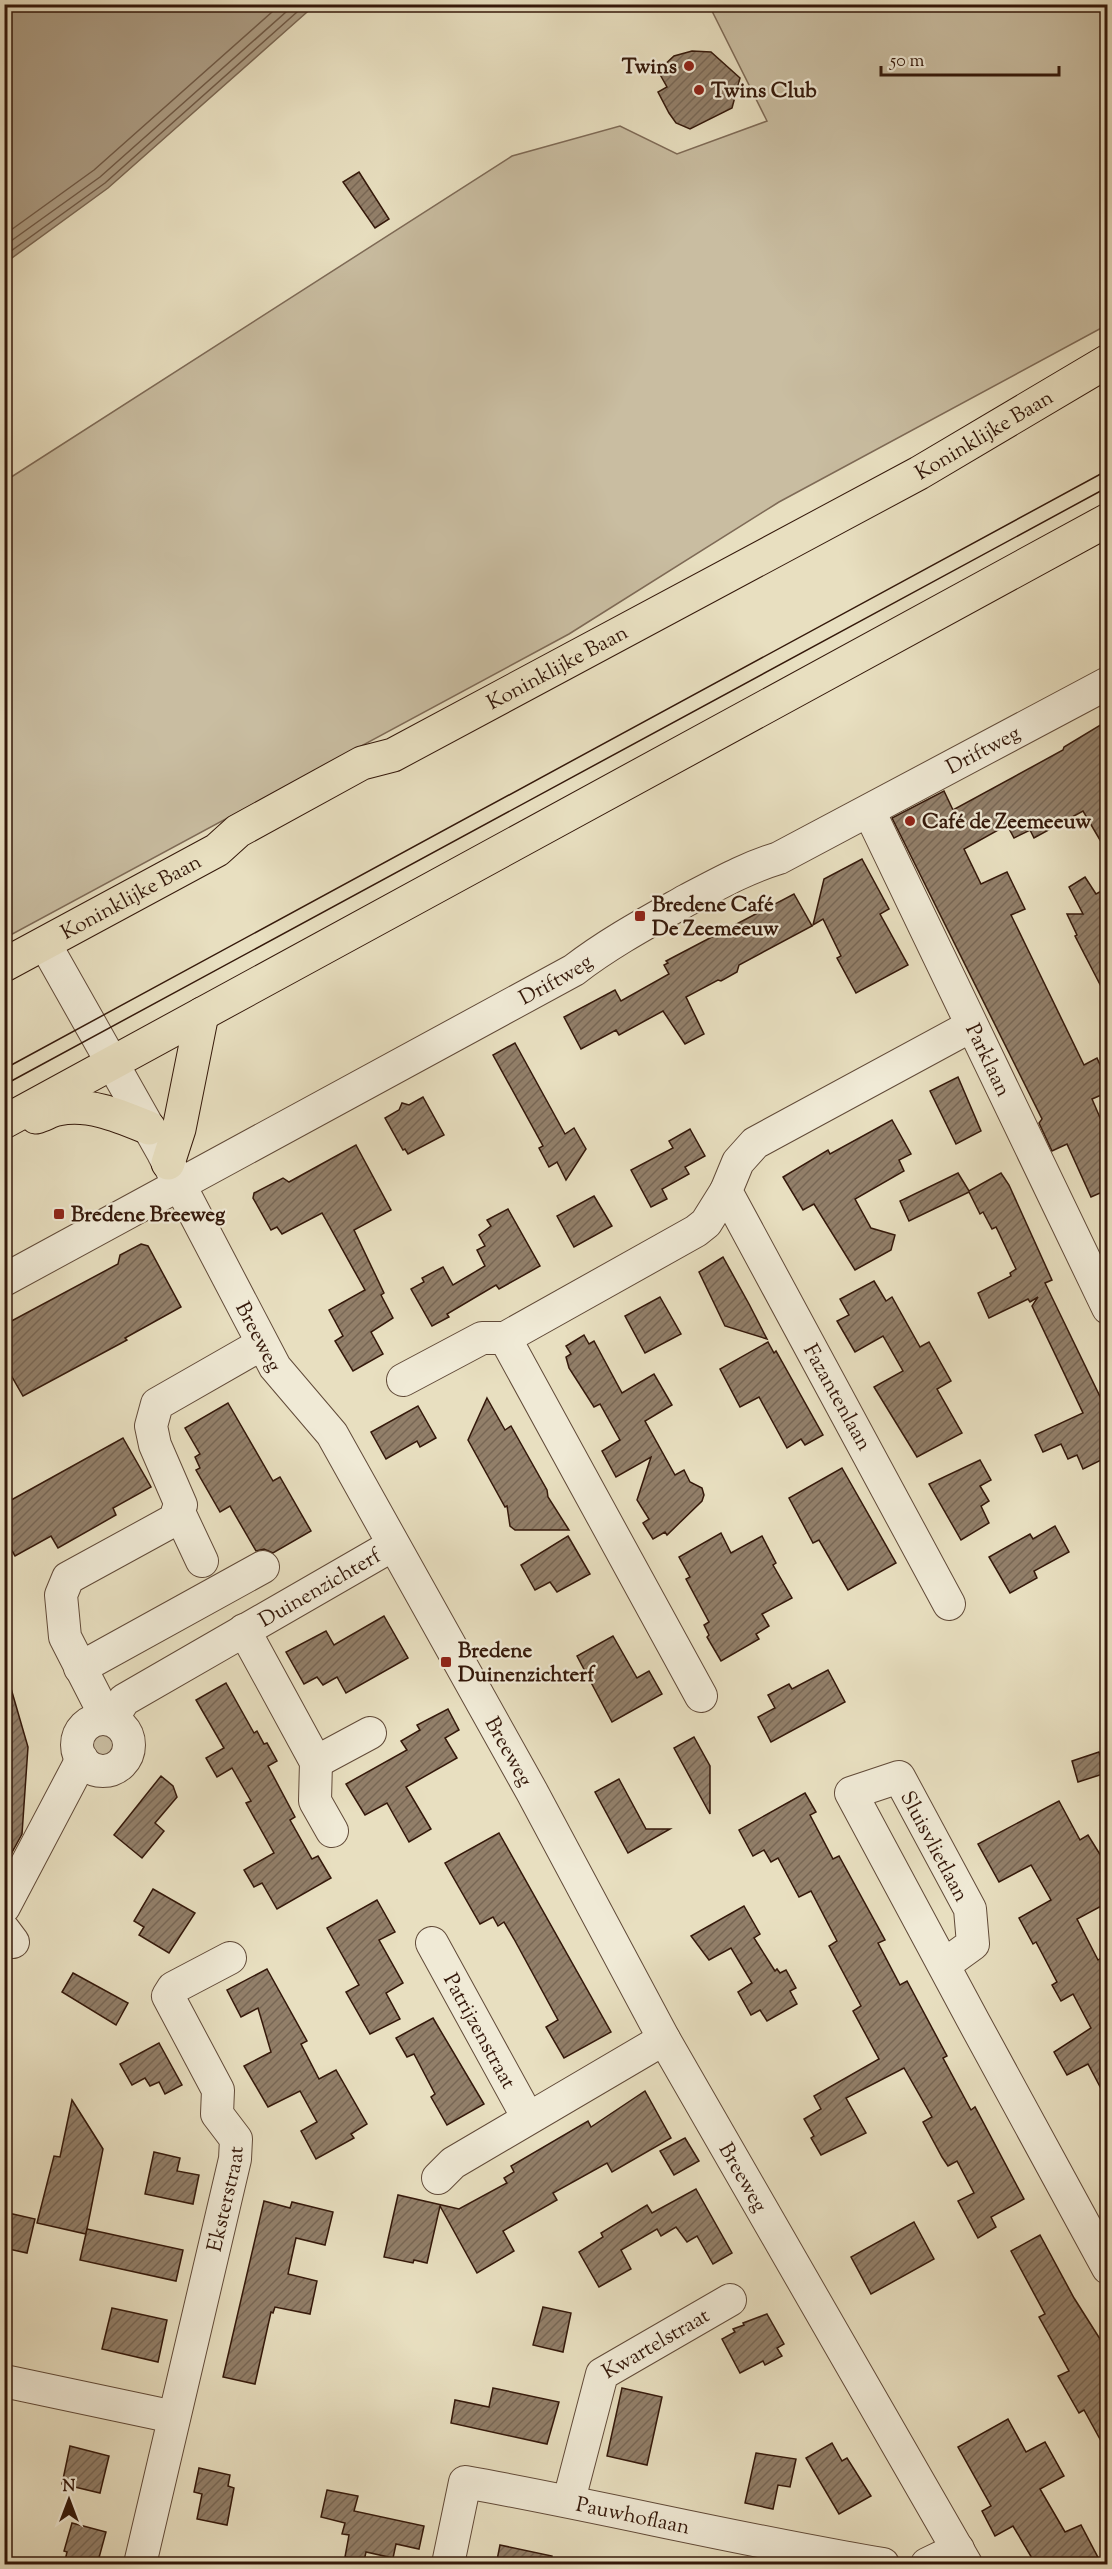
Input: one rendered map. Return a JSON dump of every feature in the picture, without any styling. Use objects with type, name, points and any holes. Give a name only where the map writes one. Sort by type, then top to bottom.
[{"type":"main road","name":"Koninklijke Baan","points":[[4,965],[217,850],[238,831],[362,763],[393,754],[918,473],[1107,361]]},
{"type":"main road","points":[[8,1119],[1107,520]]},
{"type":"main road","points":[[173,1174],[179,1129],[202,1014]]},
{"type":"main road","points":[[8,1119],[38,1117],[56,1109],[79,1108],[121,1117],[149,1128]]},
{"type":"street","name":"Driftweg","points":[[4,1280],[173,1174],[574,970],[606,945],[645,923],[751,866],[779,858],[869,812],[1107,682]]},
{"type":"street","name":"Parklaan","points":[[869,812],[1107,1308]]},
{"type":"street","name":"Breeweg","points":[[45,944],[149,1128],[275,1367],[332,1434],[532,1792],[664,2039],[962,2557]]},
{"type":"street","points":[[403,1380],[482,1338],[505,1338],[696,1231],[706,1223],[726,1191],[738,1162],[754,1143],[970,1026]]},
{"type":"street","name":"Fazantenlaan","points":[[726,1191],[948,1604]]},
{"type":"street","points":[[505,1338],[701,1696]]},
{"type":"street","points":[[4,1907],[82,1759],[90,1768],[110,1771],[122,1764],[129,1753],[129,1739],[124,1727],[110,1719],[65,1637],[61,1595],[68,1578],[174,1520],[181,1505],[155,1445],[151,1426],[157,1404],[262,1344]]},
{"type":"street","points":[[178,1510],[202,1561]]},
{"type":"street","name":"Duinenzichterf","points":[[82,1759],[77,1753],[78,1733],[92,1719],[110,1719],[124,1700],[393,1545]]},
{"type":"street","points":[[80,1668],[263,1567]]},
{"type":"street","name":"Duinenzichterf","points":[[244,1630],[316,1762]]},
{"type":"street","points":[[332,1831],[315,1801],[316,1762],[370,1733]]},
{"type":"street","name":"Sluisvlietlaan","points":[[944,1965],[973,1944],[969,1909],[904,1787],[898,1777],[851,1794],[1107,2268]]},
{"type":"street","name":"Patrijzenstraat","points":[[432,1943],[528,2118]]},
{"type":"street","name":"Eksterstraat","points":[[140,2565],[235,2159],[236,2139],[217,2114],[218,2090],[168,1996],[173,1988],[230,1958]]},
{"type":"street","points":[[438,2178],[453,2163],[664,2039]]},
{"type":"street","name":"Kwartelstraat","points":[[569,2500],[602,2374],[730,2300]]},
{"type":"street","points":[[4,2381],[174,2417]]},
{"type":"street","name":"Pauwhoflaan","points":[[448,2565],[465,2482],[569,2500],[748,2552],[883,2565]]},
{"type":"street","points":[[927,2565],[962,2557]]},
{"type":"shaded area","points":[[709,5],[1107,5],[1107,325],[779,502],[569,634],[5,938],[5,481],[512,156],[620,126],[677,154],[767,121]]},
{"type":"shaded area","points":[[102,1731],[112,1735],[116,1745],[112,1755],[102,1759],[92,1755],[88,1745],[92,1735]]},
{"type":"water","points":[[5,4],[315,5],[108,188],[5,263]]},
{"type":"building","name":"Twins Club","points":[[692,51],[711,52],[740,78],[732,108],[690,129],[676,123],[669,113],[658,92],[667,87],[658,71],[674,56]]},
{"type":"building","points":[[359,172],[389,219],[375,228],[343,182]]},
{"type":"building","points":[[1107,721],[1107,852],[1083,811],[1034,838],[1030,830],[1014,838],[1007,825],[964,849],[981,884],[1007,872],[1025,909],[1011,915],[1084,1065],[1097,1058],[1106,1078],[1101,1080],[1106,1093],[1092,1099],[1107,1134],[1107,1190],[1091,1197],[1067,1144],[1052,1151],[1039,1123],[1042,1119],[892,818],[944,791],[953,810],[1063,750],[1064,747]]},
{"type":"building","points":[[862,859],[889,909],[880,914],[908,965],[856,993],[837,958],[841,956],[823,919],[813,925],[824,879]]},
{"type":"building","points":[[1085,877],[1096,894],[1107,888],[1107,998],[1075,936],[1077,935],[1067,914],[1083,914],[1069,887]]},
{"type":"building","points":[[794,894],[812,926],[739,965],[737,972],[686,997],[704,1034],[685,1044],[663,1011],[619,1035],[616,1030],[581,1049],[564,1017],[615,990],[621,1001],[669,974],[664,965],[668,963],[666,961]]},
{"type":"building","points":[[515,1043],[565,1134],[574,1128],[586,1149],[566,1180],[557,1162],[549,1167],[539,1148],[543,1146],[493,1055]]},
{"type":"building","points":[[958,1077],[981,1131],[956,1144],[930,1091]]},
{"type":"building","points":[[423,1097],[444,1135],[408,1154],[405,1149],[403,1150],[385,1118],[399,1110],[402,1103],[409,1105]]},
{"type":"building","points":[[892,1120],[911,1154],[899,1160],[904,1171],[855,1199],[871,1228],[895,1235],[891,1250],[855,1270],[814,1204],[803,1210],[783,1177],[828,1150],[830,1154]]},
{"type":"building","points":[[690,1129],[705,1156],[685,1167],[689,1174],[662,1189],[667,1199],[651,1207],[631,1170],[673,1148],[669,1141]]},
{"type":"building","points":[[356,1145],[391,1210],[354,1230],[384,1293],[381,1295],[393,1318],[371,1332],[383,1354],[353,1371],[335,1341],[343,1336],[329,1310],[365,1290],[322,1213],[282,1234],[277,1227],[271,1230],[253,1198],[254,1193],[283,1178],[289,1182]]},
{"type":"building","points":[[958,1173],[969,1191],[1001,1173],[1009,1185],[1052,1280],[1045,1283],[1107,1411],[1107,1464],[1105,1458],[1083,1469],[1077,1455],[1068,1459],[1061,1444],[1043,1452],[1035,1435],[1083,1413],[1032,1306],[1038,1297],[1030,1302],[1028,1299],[989,1318],[978,1293],[1011,1276],[1010,1273],[1016,1269],[996,1227],[992,1229],[983,1212],[980,1214],[969,1192],[909,1221],[900,1201]]},
{"type":"building","points":[[594,1196],[612,1226],[574,1247],[557,1216]]},
{"type":"building","points":[[508,1209],[540,1266],[499,1289],[496,1285],[447,1314],[449,1317],[432,1326],[411,1289],[424,1282],[422,1278],[443,1267],[453,1285],[485,1266],[477,1250],[485,1246],[479,1235],[491,1226],[487,1220]]},
{"type":"building","points":[[141,1244],[148,1246],[181,1307],[125,1338],[127,1340],[23,1396],[4,1363],[4,1325],[118,1264],[120,1255]]},
{"type":"building","points":[[723,1257],[767,1339],[725,1326],[699,1272]]},
{"type":"building","points":[[874,1281],[886,1301],[892,1297],[920,1347],[929,1342],[951,1381],[937,1389],[962,1433],[917,1457],[874,1387],[903,1371],[883,1336],[855,1352],[837,1321],[849,1315],[840,1299]]},
{"type":"building","points":[[660,1297],[681,1334],[645,1353],[625,1316]]},
{"type":"building","points":[[584,1335],[589,1344],[594,1341],[622,1393],[654,1374],[672,1405],[645,1421],[675,1475],[684,1470],[690,1482],[702,1488],[704,1495],[702,1501],[667,1535],[665,1532],[653,1539],[643,1523],[649,1519],[637,1500],[651,1457],[616,1477],[602,1451],[620,1440],[600,1404],[594,1407],[569,1368],[566,1357],[571,1354],[566,1346]]},
{"type":"building","points":[[768,1342],[774,1353],[776,1351],[823,1435],[805,1445],[801,1439],[787,1448],[759,1397],[740,1407],[720,1369]]},
{"type":"building","points":[[487,1398],[505,1430],[511,1426],[547,1490],[548,1497],[569,1530],[515,1530],[510,1526],[507,1506],[505,1507],[468,1440]]},
{"type":"building","points":[[228,1403],[273,1481],[280,1477],[311,1531],[273,1553],[264,1549],[256,1551],[230,1506],[220,1512],[196,1470],[200,1468],[195,1457],[200,1454],[185,1428]]},
{"type":"building","points":[[418,1406],[436,1438],[420,1447],[417,1441],[386,1459],[371,1432]]},
{"type":"building","points":[[123,1438],[151,1487],[113,1508],[116,1515],[58,1548],[51,1536],[15,1556],[4,1537],[4,1504]]},
{"type":"building","points":[[980,1460],[991,1480],[980,1486],[989,1501],[981,1506],[989,1523],[961,1540],[929,1484]]},
{"type":"building","points":[[842,1468],[896,1563],[848,1590],[819,1540],[813,1543],[789,1498]]},
{"type":"building","points":[[1055,1526],[1069,1552],[1034,1571],[1037,1578],[1010,1593],[989,1557],[1030,1534],[1033,1539]]},
{"type":"building","points":[[721,1533],[731,1553],[762,1536],[776,1563],[773,1565],[792,1598],[762,1614],[769,1626],[756,1634],[759,1639],[721,1661],[707,1637],[709,1635],[704,1625],[709,1622],[686,1579],[690,1577],[679,1557]]},
{"type":"building","points":[[568,1536],[590,1574],[557,1592],[550,1582],[535,1590],[521,1565]]},
{"type":"building","points":[[384,1616],[408,1658],[346,1693],[337,1677],[323,1685],[317,1677],[304,1684],[286,1652],[326,1631],[334,1645]]},
{"type":"building","points":[[613,1636],[637,1678],[649,1671],[662,1694],[612,1722],[577,1656]]},
{"type":"building","points":[[828,1670],[845,1702],[771,1742],[758,1717],[775,1708],[768,1695],[789,1684],[792,1689]]},
{"type":"building","points":[[226,1683],[254,1733],[257,1731],[264,1744],[267,1743],[277,1761],[268,1766],[295,1817],[290,1820],[312,1859],[318,1856],[331,1878],[277,1909],[262,1883],[254,1887],[244,1870],[274,1853],[246,1803],[251,1801],[232,1768],[217,1777],[206,1758],[224,1748],[196,1700]]},
{"type":"building","points":[[10,1685],[28,1747],[22,1834],[4,1867],[4,1686]]},
{"type":"building","points":[[448,1709],[459,1730],[445,1738],[457,1758],[406,1787],[431,1829],[409,1842],[387,1803],[365,1815],[346,1784],[407,1750],[401,1741],[420,1730],[417,1725]]},
{"type":"building","points":[[694,1737],[710,1766],[710,1814],[674,1748]]},
{"type":"building","points":[[1099,1752],[1106,1773],[1078,1782],[1072,1761]]},
{"type":"building","points":[[161,1776],[173,1786],[177,1797],[155,1823],[164,1831],[142,1858],[114,1835]]},
{"type":"building","points":[[619,1779],[646,1829],[670,1829],[628,1853],[595,1792]]},
{"type":"building","points":[[805,1793],[816,1812],[810,1815],[833,1859],[839,1856],[885,1940],[878,1943],[900,1985],[907,1981],[947,2056],[943,2058],[971,2110],[975,2107],[1024,2199],[991,2217],[996,2227],[978,2238],[958,2201],[974,2193],[957,2161],[948,2166],[942,2157],[923,2122],[932,2117],[904,2068],[846,2098],[866,2133],[821,2155],[811,2138],[814,2136],[804,2119],[821,2109],[814,2096],[879,2059],[853,2011],[861,2006],[829,1946],[837,1941],[811,1891],[799,1897],[778,1858],[771,1862],[764,1850],[753,1856],[739,1830]]},
{"type":"building","points":[[1059,1801],[1080,1840],[1088,1835],[1101,1856],[1107,1854],[1107,1903],[1077,1919],[1098,1960],[1107,1954],[1107,2100],[1088,2064],[1067,2075],[1054,2052],[1091,2028],[1073,1994],[1061,2001],[1052,1985],[1057,1982],[1036,1942],[1033,1944],[1019,1918],[1051,1900],[1031,1865],[999,1882],[978,1844]]},
{"type":"building","points":[[499,1833],[611,2032],[564,2058],[546,2027],[558,2020],[504,1922],[498,1926],[493,1917],[480,1924],[445,1863]]},
{"type":"building","points":[[153,1889],[195,1913],[169,1953],[139,1935],[144,1927],[134,1921]]},
{"type":"building","points":[[377,1900],[395,1932],[379,1940],[403,1983],[386,1993],[400,2019],[370,2034],[346,1992],[359,1985],[327,1928]]},
{"type":"building","points":[[744,1906],[760,1934],[754,1938],[775,1971],[777,1969],[780,1973],[786,1970],[796,1988],[790,1991],[797,2004],[767,2021],[760,2010],[751,2015],[738,1992],[752,1983],[731,1948],[709,1960],[691,1936]]},
{"type":"building","points":[[267,1969],[307,2041],[301,2044],[319,2079],[336,2070],[367,2124],[351,2134],[354,2138],[316,2159],[301,2131],[317,2122],[300,2091],[268,2107],[244,2066],[271,2052],[258,2008],[241,2017],[227,1990]]},
{"type":"building","points":[[73,1973],[128,2003],[116,2025],[62,1992]]},
{"type":"building","points":[[433,2018],[484,2104],[447,2125],[431,2097],[435,2094],[414,2054],[407,2057],[396,2038]]},
{"type":"building","points":[[159,2043],[182,2085],[165,2094],[159,2082],[150,2086],[145,2078],[132,2085],[120,2064]]},
{"type":"building","points":[[645,2091],[671,2138],[612,2172],[607,2163],[553,2193],[557,2200],[503,2231],[514,2251],[477,2273],[440,2206],[427,2263],[414,2260],[413,2263],[384,2257],[398,2195],[459,2209],[507,2183],[504,2178],[514,2172],[511,2166],[588,2121],[591,2127]]},
{"type":"building","points":[[72,2100],[103,2149],[86,2234],[37,2223],[54,2156],[60,2157]]},
{"type":"building","points":[[685,2138],[699,2161],[674,2175],[660,2151]]},
{"type":"building","points":[[154,2152],[180,2158],[177,2171],[199,2175],[193,2204],[145,2194]]},
{"type":"building","points":[[696,2189],[732,2253],[713,2264],[697,2236],[687,2242],[676,2227],[661,2236],[657,2229],[621,2250],[631,2269],[599,2287],[579,2252],[603,2237],[601,2233],[647,2205],[652,2213]]},
{"type":"building","points":[[264,2201],[290,2208],[292,2202],[333,2212],[325,2245],[296,2238],[288,2274],[317,2281],[310,2314],[275,2307],[273,2313],[271,2312],[255,2384],[223,2377]]},
{"type":"building","points":[[4,2212],[35,2219],[27,2253],[4,2248]]},
{"type":"building","points":[[914,2222],[934,2259],[871,2294],[851,2257]]},
{"type":"building","points":[[87,2229],[183,2250],[176,2281],[80,2260]]},
{"type":"building","points":[[1040,2235],[1074,2298],[1107,2350],[1107,2452],[1084,2410],[1079,2413],[1058,2376],[1069,2371],[1039,2317],[1045,2314],[1011,2251]]},
{"type":"building","points":[[543,2307],[571,2313],[563,2352],[533,2345]]},
{"type":"building","points":[[112,2308],[167,2320],[158,2362],[102,2349]]},
{"type":"building","points":[[767,2314],[784,2344],[777,2348],[782,2356],[765,2365],[763,2361],[740,2373],[722,2339],[735,2332],[733,2329],[744,2325],[743,2323]]},
{"type":"building","points":[[493,2388],[559,2402],[547,2444],[451,2423],[455,2400],[489,2407]]},
{"type":"building","points":[[622,2388],[662,2397],[647,2465],[607,2456]]},
{"type":"building","points":[[1008,2419],[1026,2452],[1045,2442],[1064,2476],[1040,2489],[1065,2532],[1081,2525],[1102,2565],[1036,2565],[1013,2526],[995,2536],[982,2511],[991,2506],[958,2447]]},
{"type":"building","points":[[832,2443],[842,2461],[847,2458],[871,2496],[839,2514],[806,2458]]},
{"type":"building","points":[[70,2446],[109,2456],[100,2493],[62,2484]]},
{"type":"building","points":[[756,2453],[796,2459],[790,2487],[778,2485],[773,2509],[745,2503]]},
{"type":"building","points":[[199,2468],[230,2475],[228,2486],[234,2488],[227,2525],[197,2519],[202,2494],[194,2492]]},
{"type":"building","points":[[327,2490],[358,2496],[354,2511],[424,2526],[419,2549],[396,2544],[393,2558],[366,2552],[364,2561],[345,2557],[349,2535],[342,2534],[345,2523],[321,2517]]},
{"type":"building","points":[[72,2523],[106,2532],[97,2565],[64,2565],[67,2552],[64,2551]]},
{"type":"building","points":[[500,2545],[552,2556],[551,2565],[496,2565]]},
{"type":"tram line","points":[[4,1069],[1108,470]]},
{"type":"tram line","points":[[4,1085],[1108,487]]},
{"type":"place","name":"Twins","points":[[689,66]]},
{"type":"place","name":"Twins Club","points":[[699,90]]},
{"type":"place","name":"Café de Zeemeeuw","points":[[910,821]]},
{"type":"place","name":"Bredene Café De Zeemeeuw","points":[[640,916]]},
{"type":"place","name":"Bredene Breeweg","points":[[59,1214]]},
{"type":"place","name":"Bredene Duinenzichterf","points":[[446,1662]]}]
